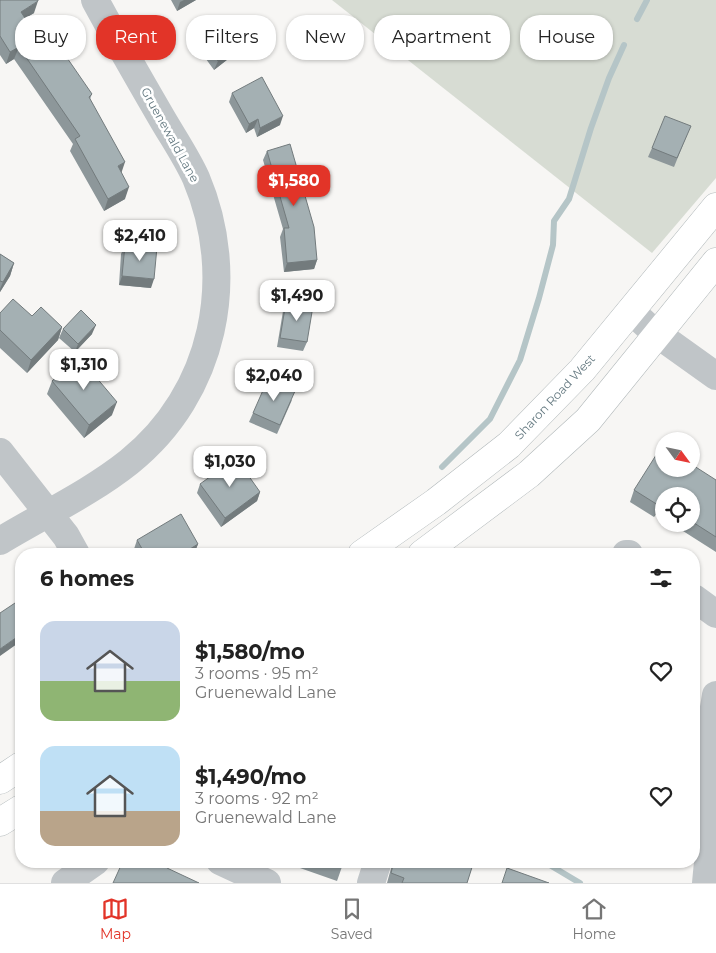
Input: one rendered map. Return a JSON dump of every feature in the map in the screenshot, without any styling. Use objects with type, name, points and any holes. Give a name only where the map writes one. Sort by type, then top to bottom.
[{"type":"main road","name":"Sharon Road West","points":[[371,548],[436,502],[509,445],[582,370],[716,207]]},
{"type":"main road","points":[[430,548],[529,474],[588,420],[716,262]]},
{"type":"main road","points":[[0,780],[15,770]]},
{"type":"main road","points":[[0,822],[15,812]]},
{"type":"street","name":"Gruenewald Lane","points":[[0,541],[96,485],[130,461],[159,432],[173,415],[193,382],[207,346],[215,309],[217,269],[211,228],[206,207],[195,177],[95,0]]},
{"type":"street","points":[[631,311],[657,334],[716,376]]},
{"type":"street","points":[[0,452],[48,512],[73,548]]},
{"type":"street","points":[[700,602],[716,614]]},
{"type":"street","points":[[706,883],[712,820],[703,757],[716,695]]},
{"type":"street","points":[[65,883],[86,868]]},
{"type":"street","points":[[235,868],[267,883]]},
{"type":"street","points":[[371,883],[376,868]]},
{"type":"shaded area","points":[[332,0],[716,0],[716,178],[652,253],[408,60],[510,60],[510,15],[374,15],[374,33],[364,25],[364,15],[351,15]]},
{"type":"building","points":[[0,0],[38,0],[21,12],[23,15],[15,15],[15,49],[10,52],[0,36]]},
{"type":"building","points":[[28,60],[69,60],[92,94],[89,97],[125,162],[118,166],[129,187],[108,199],[75,139],[80,136]]},
{"type":"building","points":[[262,77],[283,116],[260,128],[258,119],[249,124],[232,93]]},
{"type":"building","points":[[665,116],[691,126],[677,158],[652,148]]},
{"type":"building","points":[[290,144],[314,227],[317,260],[287,263],[284,228],[289,228],[267,151]]},
{"type":"building","points":[[125,245],[157,247],[154,279],[122,276]]},
{"type":"building","points":[[0,254],[14,263],[3,282],[0,281]]},
{"type":"building","points":[[13,299],[32,316],[41,307],[62,327],[31,360],[0,330],[0,313]]},
{"type":"building","points":[[286,302],[313,306],[307,342],[280,338]]},
{"type":"building","points":[[81,310],[96,325],[78,344],[63,329]]},
{"type":"building","points":[[79,357],[117,402],[89,425],[52,381]]},
{"type":"building","points":[[268,379],[295,391],[280,425],[253,413]]},
{"type":"building","points":[[655,457],[655,478],[700,478],[700,470],[716,480],[716,537],[700,527],[700,487],[655,487],[655,503],[634,490]]},
{"type":"building","points":[[236,458],[260,492],[225,518],[200,484]]},
{"type":"building","points":[[181,514],[198,544],[192,548],[142,548],[137,540]]},
{"type":"building","points":[[15,603],[15,638],[0,649],[0,613]]},
{"type":"building","points":[[120,868],[167,868],[199,883],[113,883]]},
{"type":"building","points":[[392,868],[472,868],[467,883],[402,883],[404,878],[391,873]]},
{"type":"building","points":[[507,868],[549,883],[502,883]]},
{"type":"waterway","points":[[637,19],[647,0]]},
{"type":"waterway","points":[[442,467],[490,419],[520,360],[553,245],[554,221],[569,199],[591,128],[609,78],[624,45]]},
{"type":"waterway","points":[[555,868],[580,883]]}]
